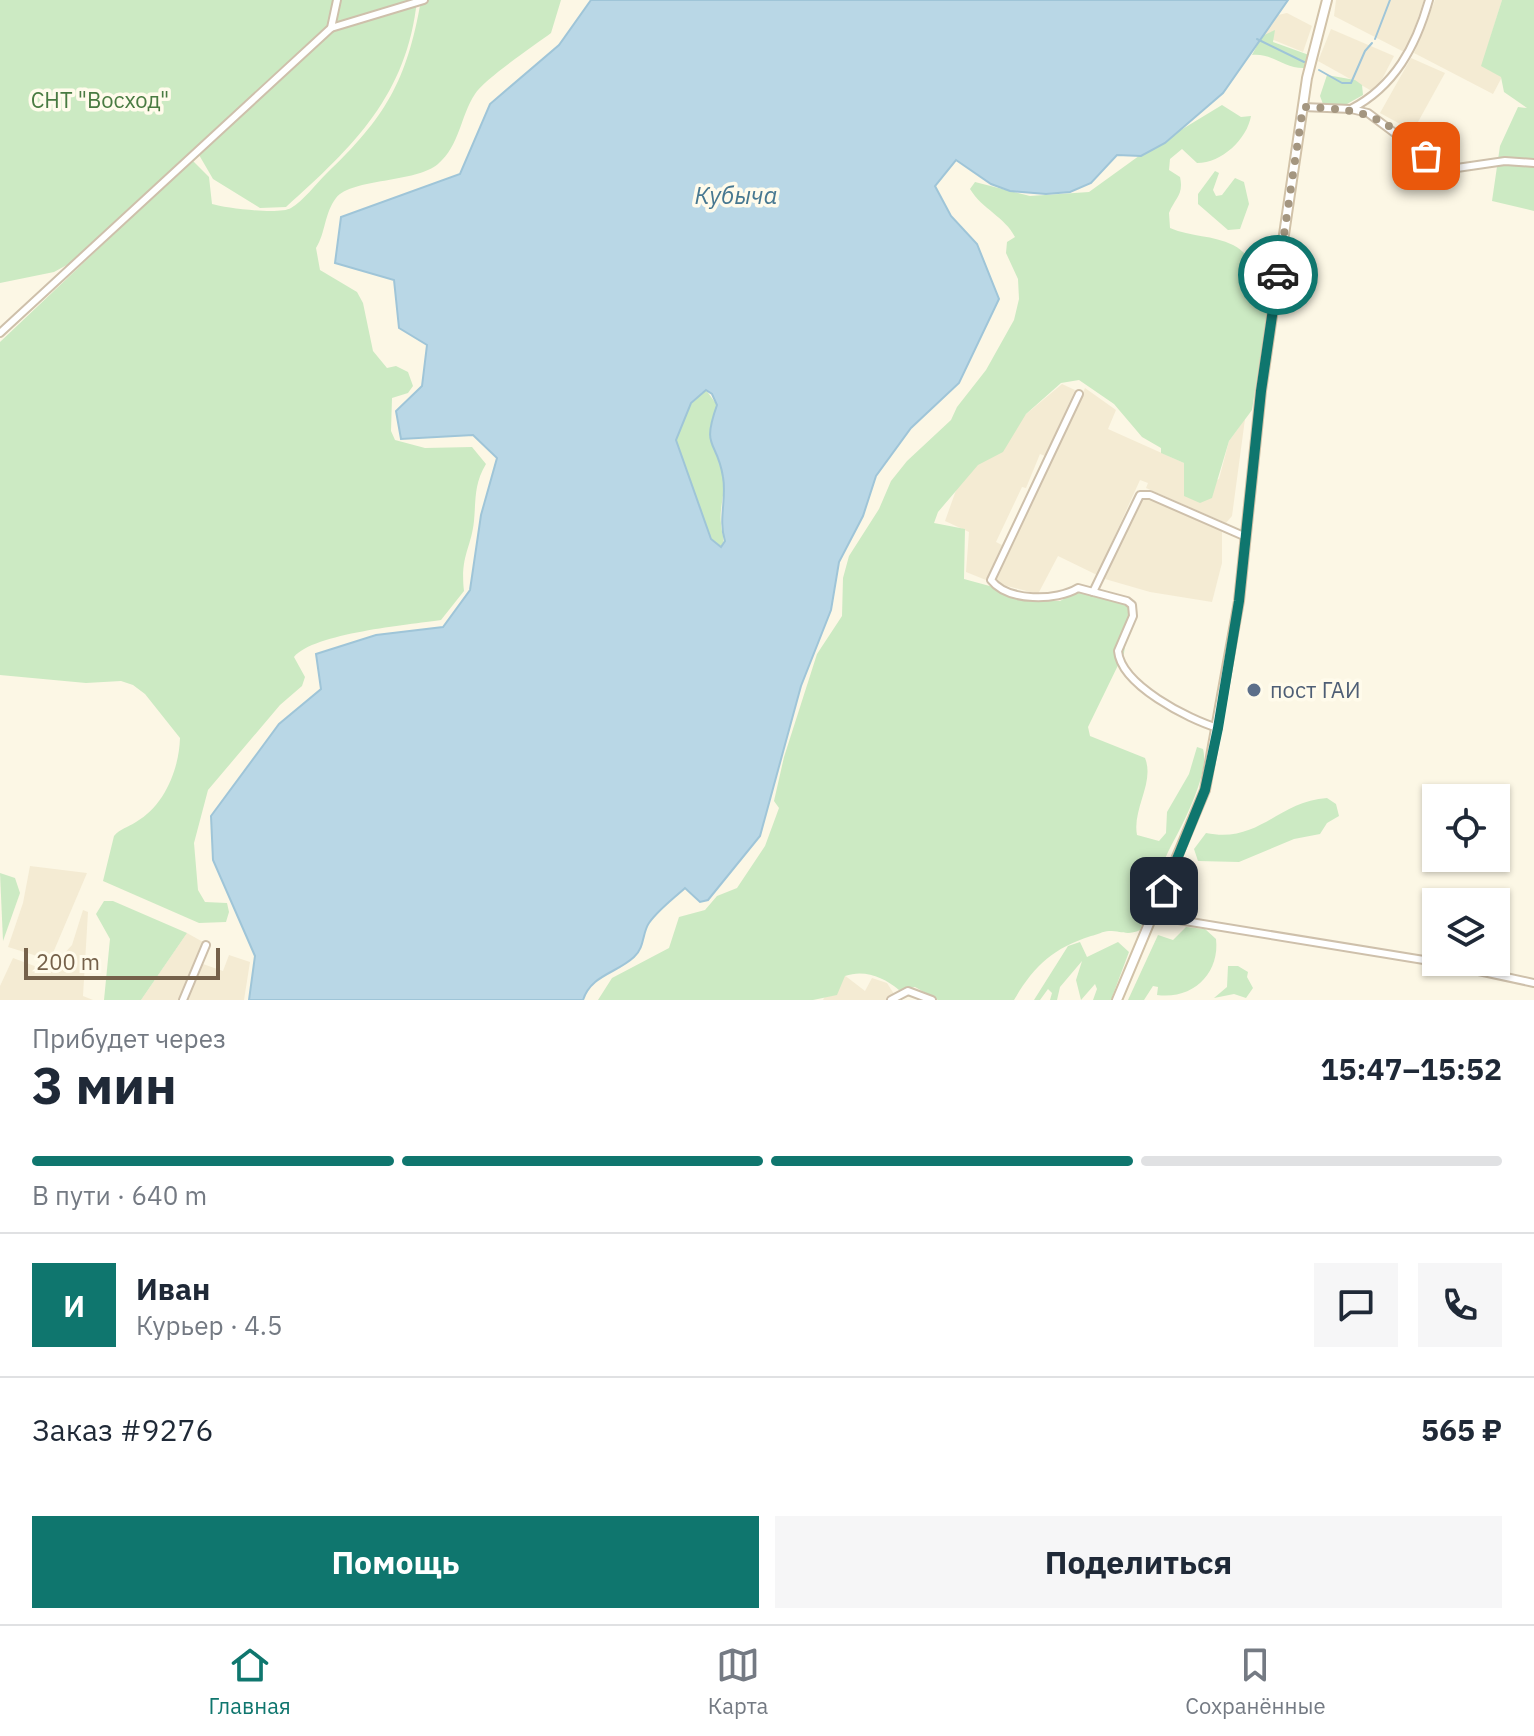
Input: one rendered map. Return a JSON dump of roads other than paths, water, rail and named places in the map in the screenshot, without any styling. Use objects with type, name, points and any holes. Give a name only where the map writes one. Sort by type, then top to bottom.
[{"type":"main road","points":[[1117,1000],[1205,790],[1218,728],[1246,537],[1261,391],[1303,107],[1327,0]]},
{"type":"street","points":[[331,28],[337,0]]},
{"type":"street","points":[[0,333],[331,28],[424,0]]},
{"type":"street","points":[[1351,109],[1378,91],[1409,57],[1429,0]]},
{"type":"street","points":[[1303,107],[1351,109],[1381,120],[1446,168],[1505,161],[1534,163]]},
{"type":"street","points":[[1079,394],[991,580],[1011,591],[1046,598],[1066,596],[1078,588],[1132,605],[1133,616],[1118,651],[1125,671],[1186,716],[1218,728]]},
{"type":"street","points":[[1093,592],[1140,495],[1150,495],[1246,537]]},
{"type":"street","points":[[1154,916],[1422,960]]},
{"type":"street","points":[[183,1000],[206,945]]},
{"type":"street","points":[[1502,976],[1534,983]]},
{"type":"street","points":[[891,1000],[908,991],[932,1000]]},
{"type":"water","name":"Кубыча","points":[[591,0],[1288,0],[1223,93],[1165,143],[1141,156],[1117,155],[1091,183],[1070,192],[1010,191],[991,184],[956,160],[935,186],[951,216],[977,244],[999,299],[959,383],[911,428],[876,476],[863,516],[839,562],[831,610],[801,686],[760,836],[708,900],[700,902],[685,888],[649,923],[634,957],[592,985],[583,1000],[249,1000],[255,956],[213,860],[211,816],[279,724],[321,689],[316,654],[376,635],[443,627],[470,590],[481,515],[497,458],[473,435],[401,439],[396,411],[422,386],[427,345],[399,328],[394,280],[335,263],[341,217],[460,174],[490,104],[559,45]],"holes":[[[706,390],[712,394],[717,405],[710,438],[724,485],[722,525],[725,541],[721,547],[711,539],[676,440],[691,403]]]},
{"type":"waterway","points":[[1375,39],[1390,0]]},
{"type":"waterway","points":[[1257,39],[1304,62]]},
{"type":"waterway","points":[[1319,70],[1342,83],[1351,83],[1365,51],[1372,43]]},
{"type":"place","name":"пост ГАИ","points":[[1254,690]]},
{"type":"park label","name":"СНТ \"Восход\"","points":[[100,100]]}]
